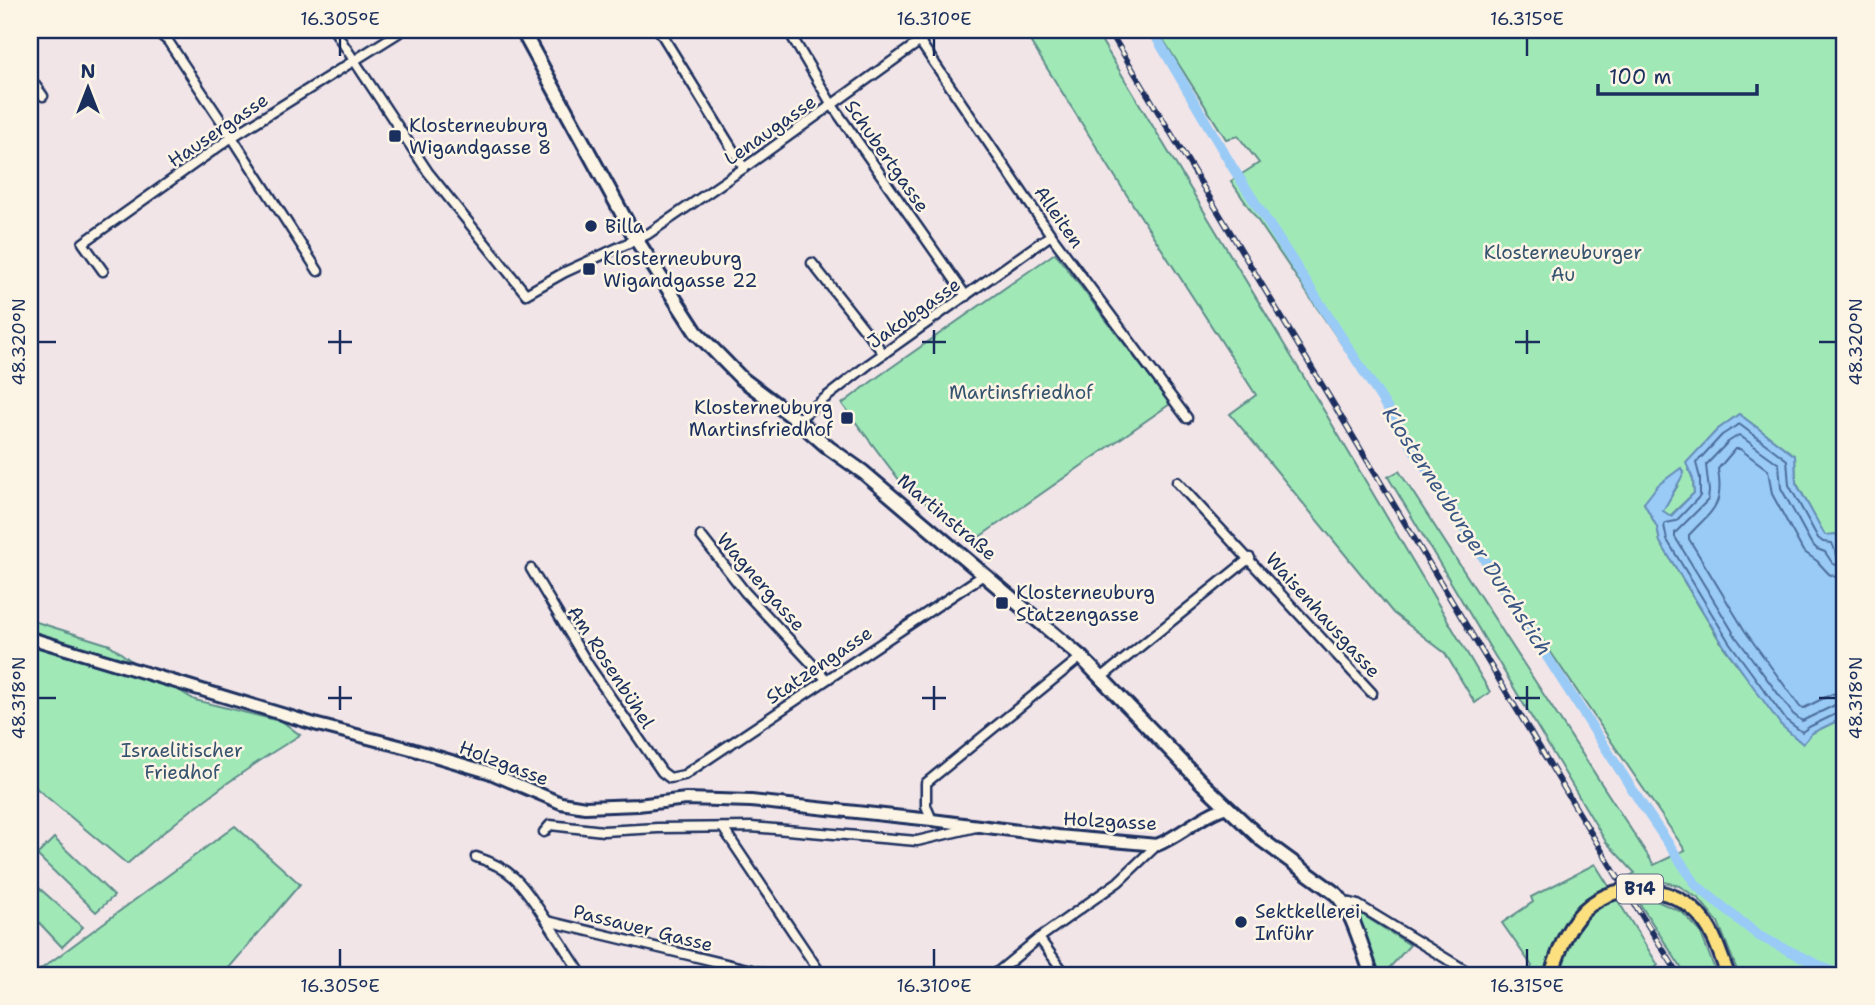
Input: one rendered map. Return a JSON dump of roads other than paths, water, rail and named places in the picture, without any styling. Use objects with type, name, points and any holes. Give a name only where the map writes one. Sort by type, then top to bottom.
[{"type":"main road","name":"Martinstraße","points":[[522,30],[636,239],[696,332],[741,378],[863,472],[1081,657],[1262,840],[1343,901]]},
{"type":"main road","name":"B14","points":[[1551,975],[1565,937],[1579,916],[1603,898],[1622,891],[1643,889],[1659,891],[1677,898],[1693,909],[1704,921],[1717,945],[1728,975]]},
{"type":"main road","points":[[1343,901],[1372,975]]},
{"type":"street","points":[[155,30],[168,41],[318,271]]},
{"type":"street","points":[[334,30],[354,60]]},
{"type":"street","name":"Hausergasse","points":[[103,271],[83,243],[232,137],[402,30]]},
{"type":"street","points":[[659,30],[744,168]]},
{"type":"street","name":"Schubertgasse","points":[[789,30],[832,105],[966,296]]},
{"type":"street","name":"Alleiten","points":[[912,30],[1051,234],[1187,418]]},
{"type":"street","name":"Lenaugasse","points":[[354,60],[428,172],[526,294],[565,272],[648,234],[919,42]]},
{"type":"street","points":[[30,78],[43,96]]},
{"type":"street","name":"Jakobgasse","points":[[797,420],[1051,234]]},
{"type":"street","points":[[812,263],[884,354]]},
{"type":"street","name":"Waisenhausgasse","points":[[1177,482],[1372,693]]},
{"type":"street","name":"Wagnergasse","points":[[701,536],[745,592],[826,679]]},
{"type":"street","name":"Waisenhausgasse","points":[[1101,678],[1250,558]]},
{"type":"street","name":"Am Rosenbühel","points":[[531,569],[589,666],[662,772],[670,778]]},
{"type":"street","name":"Statzengasse","points":[[670,778],[684,775],[985,574]]},
{"type":"street","name":"Holzgasse","points":[[30,638],[318,725],[488,772],[561,803],[586,807],[638,806],[686,799],[751,801],[1157,845],[1172,839],[1216,810],[1227,807]]},
{"type":"street","points":[[932,820],[926,806],[926,783],[1081,657]]},
{"type":"street","name":"Holzgasse","points":[[544,832],[550,825],[603,831],[751,827],[917,841],[981,826]]},
{"type":"street","points":[[723,828],[819,971],[819,975]]},
{"type":"street","points":[[994,975],[1039,938],[1118,882],[1157,845]]},
{"type":"street","name":"Passauer Gasse","points":[[476,858],[492,862],[517,879],[582,975]]},
{"type":"street","name":"Martinstraße","points":[[1343,901],[1358,905],[1473,975]]},
{"type":"street","name":"Passauer Gasse","points":[[547,921],[772,975]]},
{"type":"street","points":[[1039,938],[1066,975]]},
{"type":"water","points":[[1739,414],[1795,456],[1796,483],[1825,535],[1837,534],[1845,563],[1845,717],[1812,733],[1803,744],[1781,725],[1724,646],[1660,542],[1657,527],[1644,503],[1658,485],[1681,468],[1684,473],[1663,511],[1671,516],[1694,493],[1693,479],[1686,463],[1717,430]]},
{"type":"waterway","name":"Klosterneuburger Durchstich","points":[[1152,30],[1233,168],[1697,886],[1759,936],[1839,975]]},
{"type":"railway","points":[[1109,30],[1615,873],[1679,975]]},
{"type":"place","name":"Klosterneuburg Wigandgasse 8","points":[[395,136]]},
{"type":"place","name":"Billa","points":[[591,226]]},
{"type":"place","name":"Klosterneuburg Wigandgasse 22","points":[[589,269]]},
{"type":"place","name":"Klosterneuburg Martinsfriedhof","points":[[847,418]]},
{"type":"place","name":"Klosterneuburg Statzengasse","points":[[1002,603]]},
{"type":"place","name":"Sektkellerei Inführ","points":[[1241,922]]},
{"type":"park label","name":"Klosterneuburger Au","points":[[1563,263]]},
{"type":"park label","name":"Martinsfriedhof","points":[[1021,392]]},
{"type":"park label","name":"Israelitischer Friedhof","points":[[182,761]]}]
